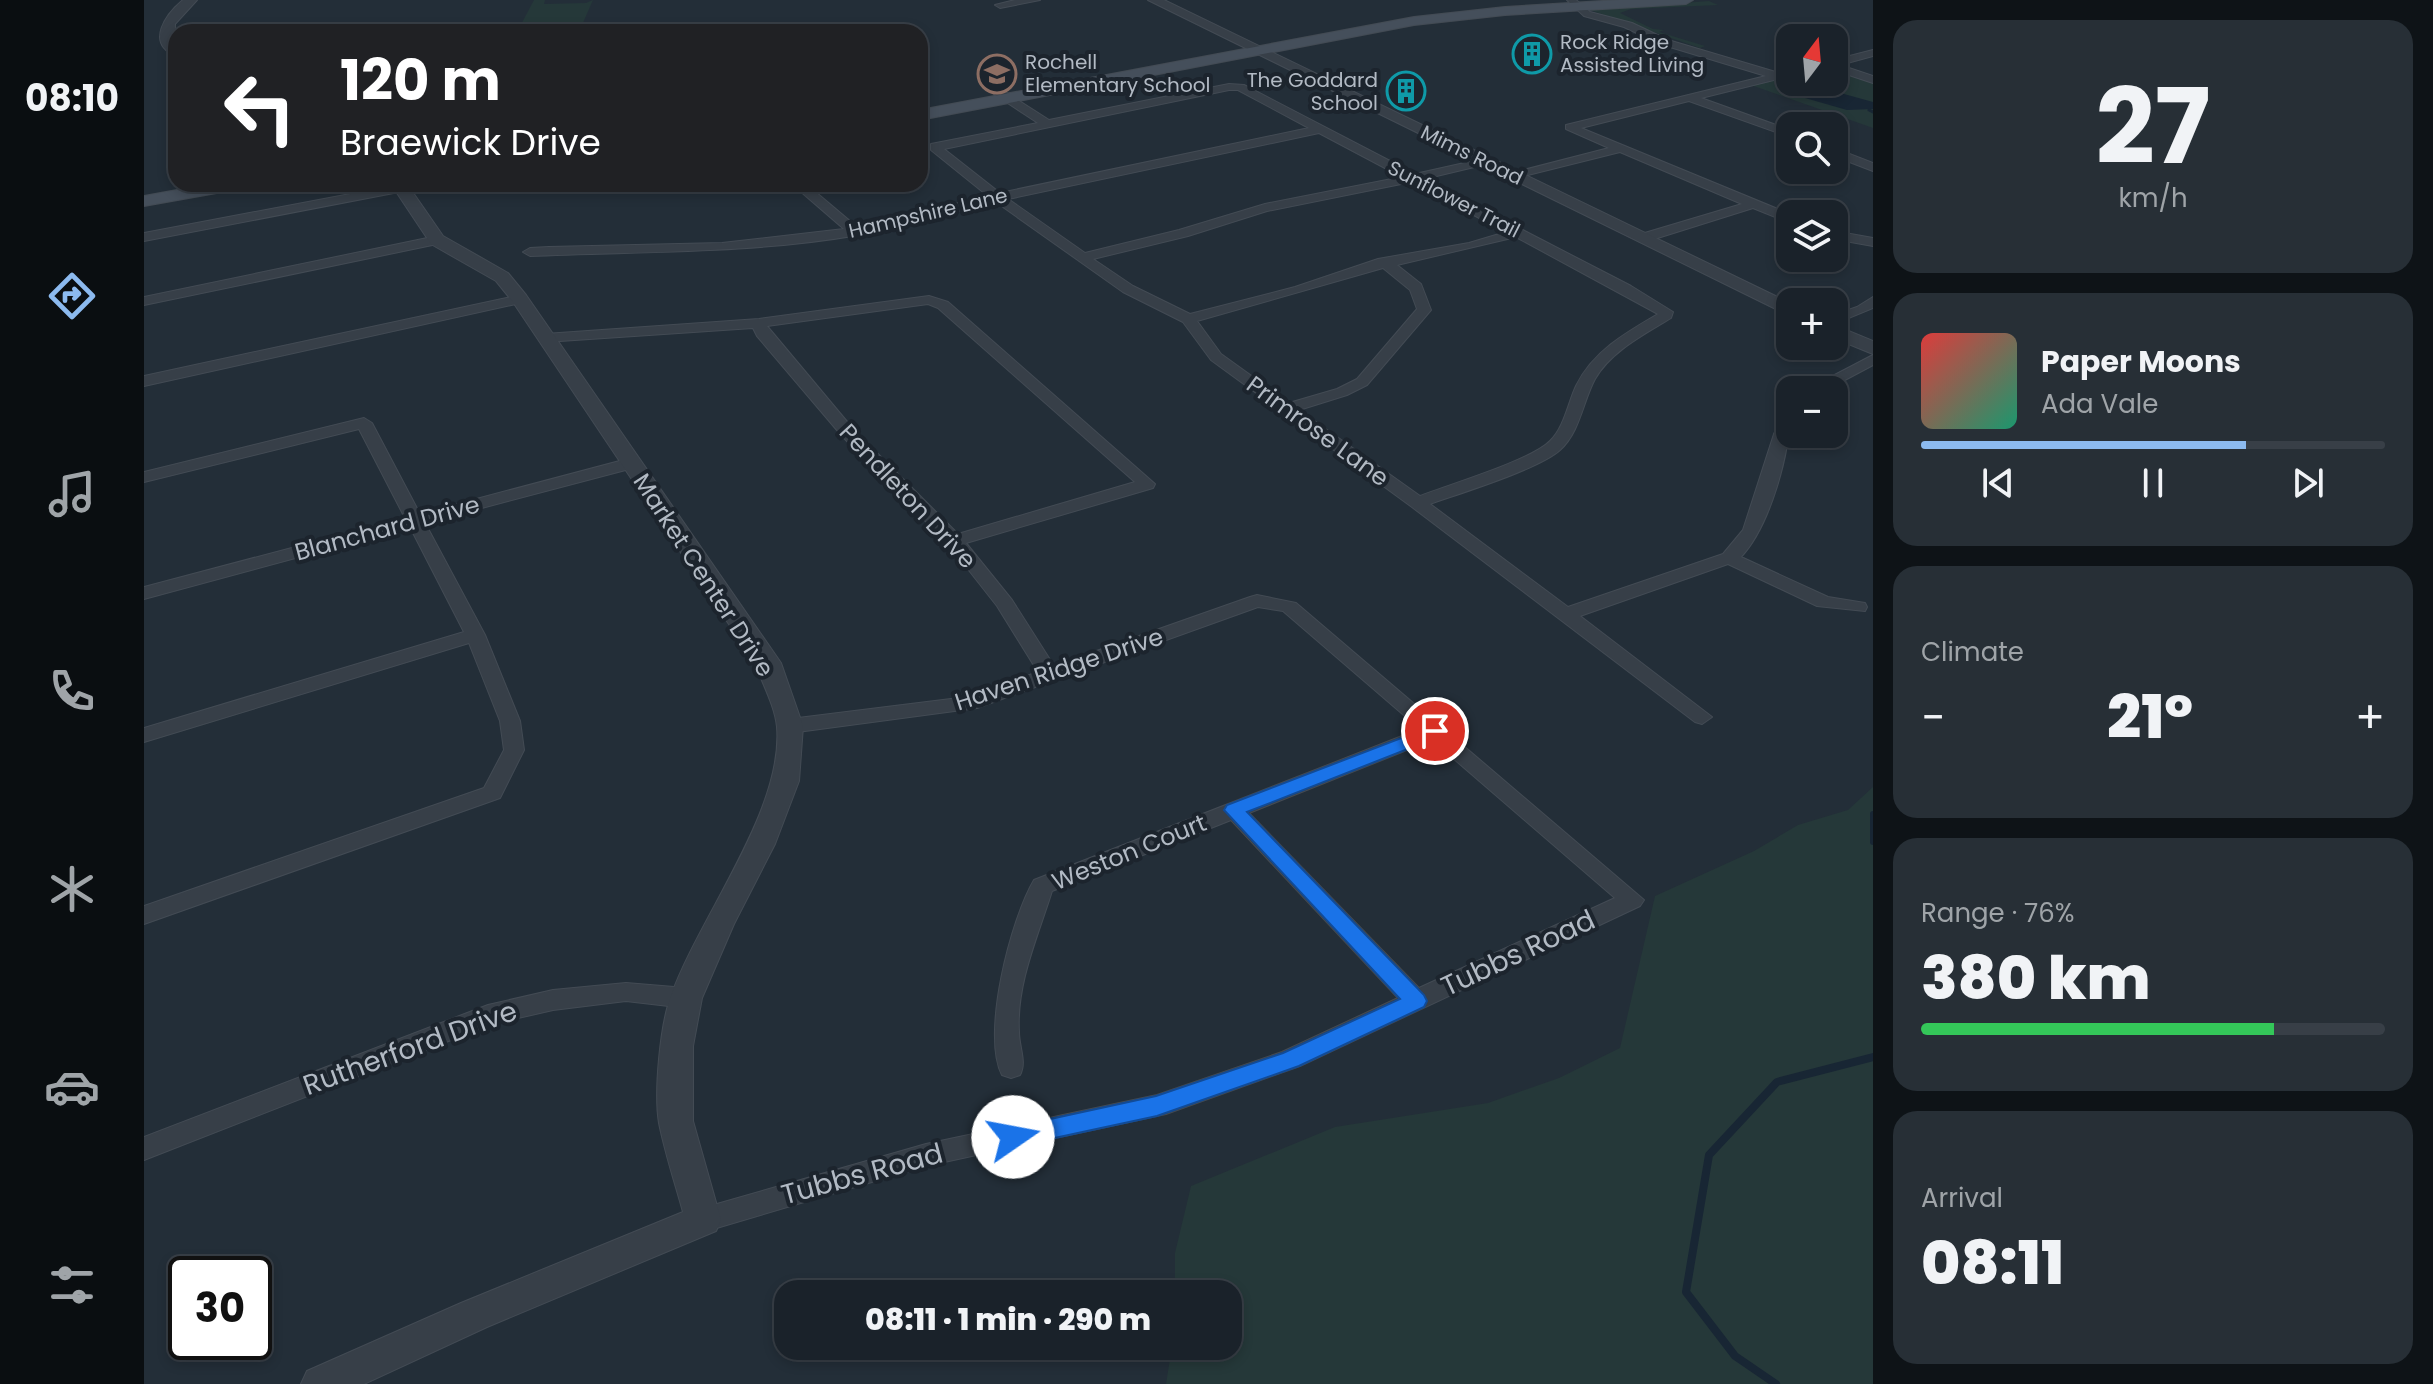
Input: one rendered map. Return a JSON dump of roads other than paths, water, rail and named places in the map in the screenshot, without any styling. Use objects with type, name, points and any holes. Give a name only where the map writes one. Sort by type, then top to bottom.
[{"type":"main road","points":[[928,106],[1414,21],[1571,3],[1686,0]]},
{"type":"main road","points":[[928,113],[1003,95]]},
{"type":"main road","points":[[144,193],[168,189]]},
{"type":"main road","points":[[144,201],[194,192]]},
{"type":"street","points":[[168,45],[165,35],[168,23],[191,0]]},
{"type":"street","points":[[1000,5],[1035,0]]},
{"type":"street","name":"Mims Road","points":[[1154,0],[1776,303]]},
{"type":"street","points":[[1571,3],[1609,33]]},
{"type":"street","points":[[1571,3],[1587,14],[1628,25],[1650,36],[1717,58]]},
{"type":"street","points":[[1626,40],[1650,36]]},
{"type":"street","points":[[1641,44],[1776,72]]},
{"type":"street","points":[[1848,60],[1873,53]]},
{"type":"street","points":[[1848,70],[1873,80]]},
{"type":"street","points":[[1776,76],[1570,127],[1776,213]]},
{"type":"street","name":"Sunflower Trail","points":[[1046,123],[1240,87],[1666,312],[1666,315],[1622,343],[1595,367],[1579,393],[1563,437],[1552,448],[1535,458],[1418,503]]},
{"type":"street","points":[[1003,95],[1046,123]]},
{"type":"street","points":[[1688,97],[1776,129]]},
{"type":"street","name":"Primrose Lane","points":[[1046,123],[935,147],[997,197],[1128,289],[1188,319],[1216,357],[1418,503],[1702,717]]},
{"type":"street","name":"Hampshire Lane","points":[[530,252],[685,249],[856,232],[934,216],[997,197],[1320,129]]},
{"type":"street","points":[[1516,176],[1622,148]]},
{"type":"street","points":[[1848,157],[1873,167]]},
{"type":"street","points":[[1083,257],[1183,233],[1265,208],[1483,161]]},
{"type":"street","points":[[144,237],[376,192]]},
{"type":"street","name":"Market Center Drive","points":[[405,192],[437,240],[502,277],[520,299],[768,663],[790,726],[785,781],[761,844],[719,924],[686,998],[677,1046],[676,1121],[703,1220]]},
{"type":"street","points":[[808,192],[856,232]]},
{"type":"street","points":[[1643,238],[1754,204]]},
{"type":"street","points":[[1188,319],[1300,290],[1383,262],[1471,246],[1519,232]]},
{"type":"street","points":[[1848,238],[1873,242]]},
{"type":"street","points":[[144,301],[437,240]]},
{"type":"street","points":[[1288,408],[1342,392],[1362,382],[1424,310],[1423,299],[1416,286],[1383,262]]},
{"type":"street","points":[[144,381],[520,299]]},
{"type":"street","points":[[545,338],[759,323],[929,300],[943,305],[1147,484],[955,541]]},
{"type":"street","points":[[1848,315],[1862,310],[1873,301]]},
{"type":"street","name":"Pendleton Drive","points":[[759,323],[762,333],[848,433],[955,541],[1005,604],[1050,675]]},
{"type":"street","points":[[1848,337],[1873,348]]},
{"type":"street","points":[[1841,376],[1873,359]]},
{"type":"street","points":[[144,477],[364,423],[475,635],[510,721],[514,750],[492,793],[144,915]]},
{"type":"street","points":[[1567,614],[1729,558],[1742,548],[1755,523],[1776,448]]},
{"type":"street","name":"Blanchard Drive","points":[[144,593],[631,463]]},
{"type":"street","points":[[1729,558],[1824,602],[1858,607]]},
{"type":"street","name":"Haven Ridge Drive","points":[[790,726],[970,703],[1257,601],[1289,607],[1435,731]]},
{"type":"street","points":[[144,735],[475,635]]},
{"type":"street","name":"Weston Court","points":[[1011,1068],[1006,1031],[1011,982],[1042,886],[1435,731]]},
{"type":"street","name":"Tubbs Road","points":[[321,1384],[474,1315],[703,1220],[926,1155],[1157,1106],[1291,1059],[1632,900],[1435,731]]},
{"type":"street","points":[[1234,810],[1416,1001]]},
{"type":"street","name":"Rutherford Drive","points":[[144,1149],[488,1015],[553,1000],[626,992],[686,998]]},
{"type":"water","points":[[1848,95],[1873,102],[1873,109],[1847,110],[1798,96]]},
{"type":"waterway","points":[[1869,110],[1873,112]]},
{"type":"waterway","points":[[1873,814],[1873,842]]},
{"type":"waterway","points":[[1776,1384],[1735,1356],[1686,1292],[1709,1155],[1777,1082],[1873,1057]]},
{"type":"place","name":"Rock Ridge Assisted Living","points":[[1532,54]]},
{"type":"place","name":"Rochell Elementary School","points":[[997,74]]},
{"type":"place","name":"The Goddard School","points":[[1406,91]]}]
